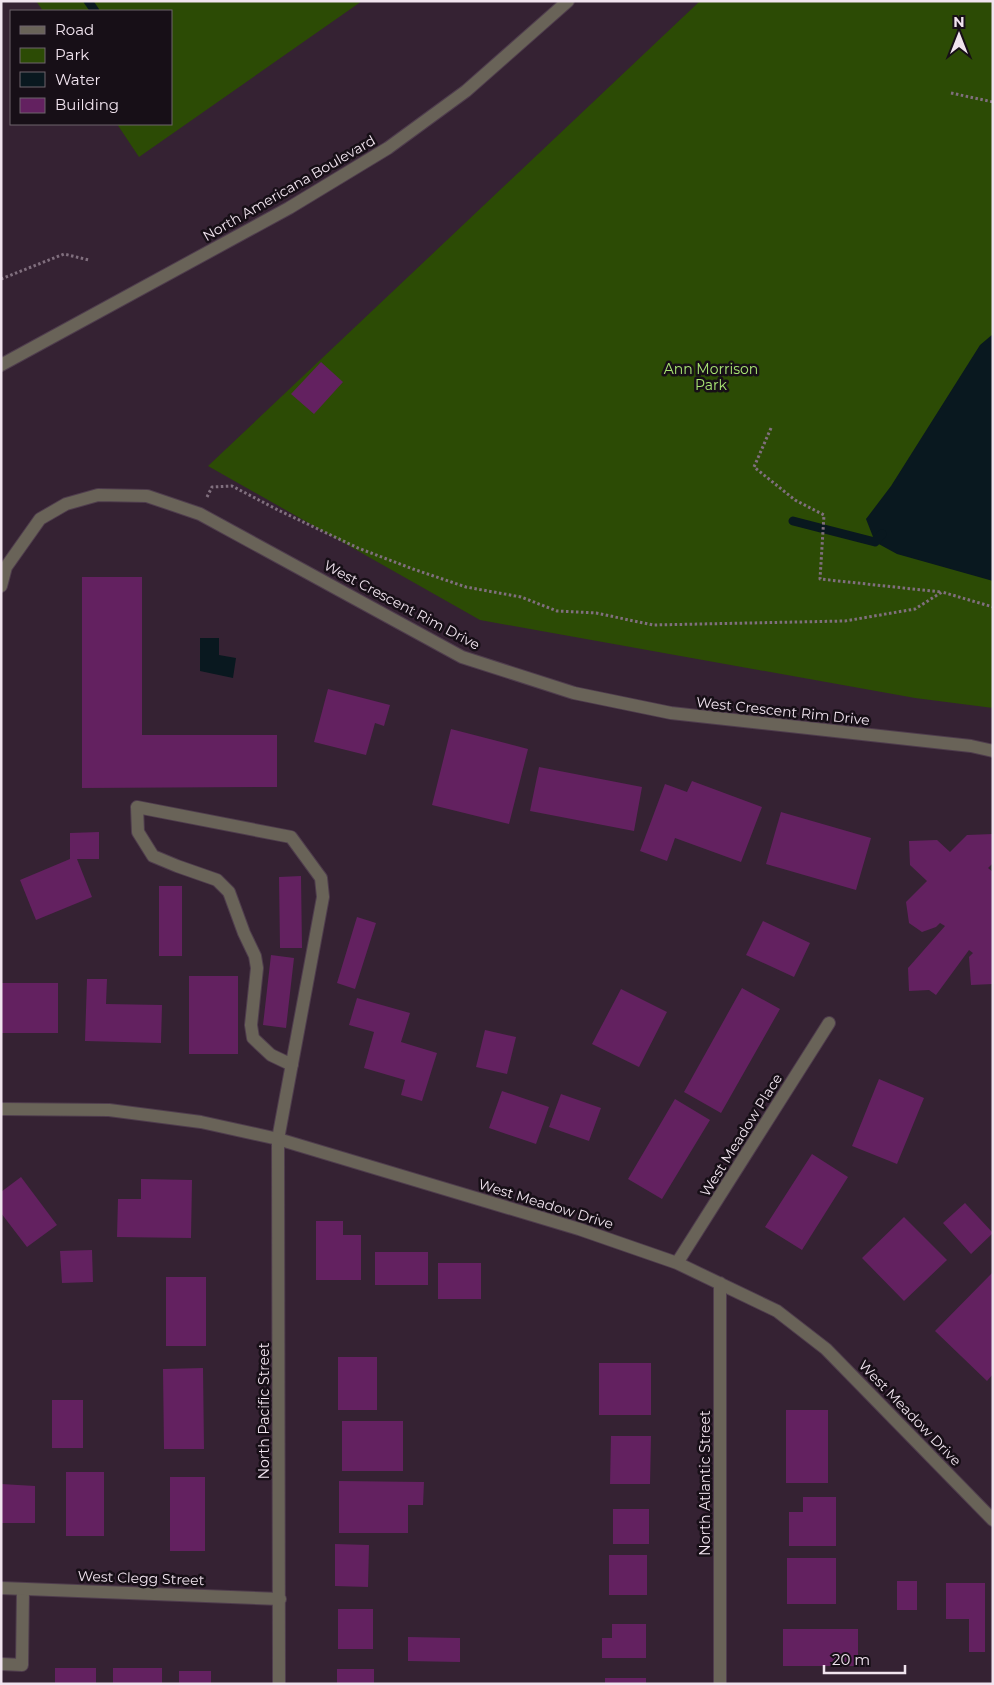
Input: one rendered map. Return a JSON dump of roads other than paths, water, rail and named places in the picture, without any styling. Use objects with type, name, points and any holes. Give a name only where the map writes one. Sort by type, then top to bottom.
[{"type":"street","name":"North Americana Boulevard","points":[[1,365],[290,208],[388,148],[466,91],[568,1]]},
{"type":"street","name":"West Crescent Rim Drive","points":[[1,586],[6,567],[40,520],[66,504],[98,494],[147,496],[200,514],[462,657],[574,693],[671,713],[971,746],[993,752]]},
{"type":"street","name":"North Pacific Street","points":[[279,1684],[278,1139],[292,1065],[323,897],[321,878],[292,838],[137,807],[138,832],[153,856],[217,880],[229,892],[244,933],[255,956],[257,968],[251,1025],[253,1038],[271,1055],[292,1065]]},
{"type":"street","name":"West Meadow Place","points":[[677,1263],[829,1023]]},
{"type":"street","name":"West Meadow Drive","points":[[1,1109],[109,1110],[201,1122],[278,1139],[578,1229],[677,1263],[777,1311],[826,1348],[993,1520]]},
{"type":"street","name":"North Atlantic Street","points":[[720,1283],[720,1684]]},
{"type":"street","name":"West Clegg Street","points":[[1,1588],[280,1599]]},
{"type":"street","points":[[1,1664],[22,1665],[23,1589]]},
{"type":"water","points":[[993,334],[993,581],[897,554],[875,542],[866,519],[891,486],[980,345]]},
{"type":"water","points":[[200,638],[219,638],[219,655],[236,658],[233,678],[200,671]]},
{"type":"waterway","points":[[88,1],[94,10]]},
{"type":"waterway","points":[[793,521],[875,542],[882,534]]},
{"type":"park label","name":"Ann Morrison Park","points":[[711,378]]}]
